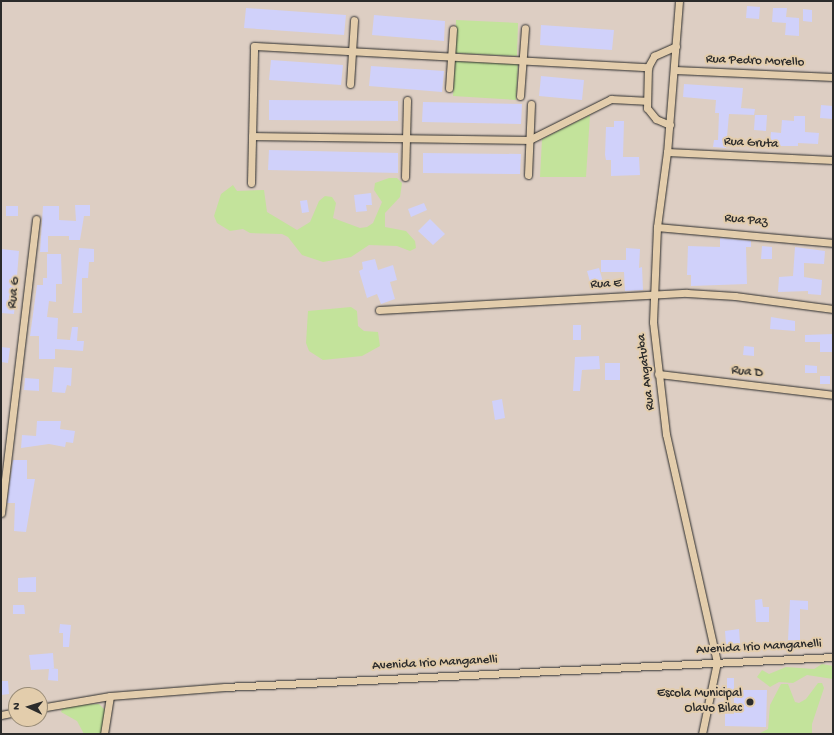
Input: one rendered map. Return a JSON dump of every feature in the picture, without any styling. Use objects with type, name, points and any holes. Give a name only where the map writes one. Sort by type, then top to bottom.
[{"type":"street","name":"Rua Angatuba","points":[[679,1],[675,70],[667,152],[657,227],[653,293],[658,374],[666,434],[717,662],[702,734]]},
{"type":"street","points":[[350,84],[354,20]]},
{"type":"street","points":[[520,96],[525,28]]},
{"type":"street","points":[[449,88],[453,29]]},
{"type":"street","points":[[251,183],[254,46],[452,58],[648,67]]},
{"type":"street","points":[[670,125],[652,114],[645,101],[648,67],[654,56],[676,46]]},
{"type":"street","name":"Rua Pedro Morello","points":[[675,70],[833,77]]},
{"type":"street","points":[[252,136],[407,140],[529,140],[611,99],[645,101]]},
{"type":"street","points":[[405,177],[407,100]]},
{"type":"street","points":[[528,175],[531,104]]},
{"type":"street","name":"Rua Gruta","points":[[667,152],[833,160]]},
{"type":"street","name":"Rua G","points":[[1,513],[36,219]]},
{"type":"street","name":"Rua Paz","points":[[657,227],[833,243]]},
{"type":"street","name":"Rua E","points":[[379,310],[653,293],[735,296],[833,309]]},
{"type":"street","name":"Rua D","points":[[658,374],[833,396]]},
{"type":"street","name":"Avenida Irio Manganelli","points":[[48,707],[110,696],[225,687],[833,657]]},
{"type":"street","points":[[104,734],[110,696]]},
{"type":"green space","points":[[456,20],[518,23],[517,56],[455,53]]},
{"type":"green space","points":[[455,61],[518,64],[516,100],[453,96]]},
{"type":"green space","points":[[590,115],[586,177],[540,177],[542,139]]},
{"type":"green space","points":[[389,178],[397,178],[402,183],[400,197],[385,213],[385,227],[406,231],[415,241],[416,248],[410,251],[397,246],[369,245],[351,257],[323,262],[302,255],[288,237],[282,234],[250,233],[243,229],[230,231],[217,223],[214,216],[221,194],[233,185],[237,191],[264,190],[267,212],[297,230],[310,222],[319,201],[325,196],[332,197],[336,203],[333,218],[360,228],[367,227],[373,223],[382,202],[374,190],[375,183]]},
{"type":"green space","points":[[351,307],[357,311],[358,326],[364,331],[378,332],[380,346],[362,356],[323,360],[309,351],[306,343],[308,311]]},
{"type":"green space","points":[[822,664],[833,666],[833,679],[807,675],[793,683],[779,682],[770,687],[757,677],[762,670],[769,674],[786,667],[814,669]]},
{"type":"green space","points":[[818,683],[822,683],[824,688],[812,724],[812,734],[758,734],[768,729],[770,705],[781,684],[788,684],[795,702],[799,703],[806,699]]},
{"type":"green space","points":[[99,704],[105,710],[102,734],[84,734],[77,721],[61,712],[64,705]]},
{"type":"building","points":[[747,6],[760,7],[759,19],[746,18]]},
{"type":"building","points":[[246,8],[346,15],[344,35],[244,28]]},
{"type":"building","points":[[773,8],[787,8],[786,17],[799,18],[799,36],[785,35],[786,23],[772,22]]},
{"type":"building","points":[[803,9],[812,10],[812,22],[803,21]]},
{"type":"building","points":[[374,15],[445,21],[444,41],[372,35]]},
{"type":"building","points":[[541,25],[614,30],[612,50],[540,45]]},
{"type":"building","points":[[271,60],[343,65],[341,85],[269,80]]},
{"type":"building","points":[[371,66],[444,71],[442,92],[369,86]]},
{"type":"building","points":[[541,76],[584,80],[582,100],[539,96]]},
{"type":"building","points":[[684,84],[743,88],[741,108],[755,109],[754,115],[729,114],[726,148],[713,147],[714,140],[718,140],[719,113],[715,113],[716,100],[683,97]]},
{"type":"building","points":[[269,100],[398,101],[398,121],[269,120]]},
{"type":"building","points":[[423,102],[522,104],[521,124],[422,122]]},
{"type":"building","points":[[821,105],[833,106],[833,119],[820,118]]},
{"type":"building","points":[[755,115],[767,115],[766,131],[754,130]]},
{"type":"building","points":[[794,116],[805,116],[805,132],[819,133],[818,144],[798,143],[798,146],[781,146],[770,143],[771,132],[781,133],[782,120],[794,121]]},
{"type":"building","points":[[614,121],[624,121],[623,157],[639,157],[640,175],[611,176],[611,160],[606,160],[605,155],[606,127],[614,127]]},
{"type":"building","points":[[269,150],[398,153],[398,173],[268,170]]},
{"type":"building","points":[[423,153],[521,154],[520,174],[423,173]]},
{"type":"building","points":[[371,193],[372,205],[366,205],[367,211],[356,212],[354,195]]},
{"type":"building","points":[[307,200],[309,212],[302,213],[300,201]]},
{"type":"building","points":[[424,203],[427,210],[411,217],[408,209]]},
{"type":"building","points":[[75,205],[90,205],[90,216],[84,216],[80,240],[69,240],[69,236],[48,236],[48,252],[40,252],[43,206],[59,206],[59,220],[76,221]]},
{"type":"building","points":[[6,206],[18,206],[18,216],[6,216]]},
{"type":"building","points":[[430,219],[445,234],[433,245],[418,231]]},
{"type":"building","points":[[720,238],[751,241],[751,247],[746,247],[747,284],[691,286],[691,275],[687,275],[688,246],[720,247]]},
{"type":"building","points":[[762,246],[772,247],[772,259],[761,259]]},
{"type":"building","points":[[795,247],[825,251],[824,264],[804,263],[804,277],[822,280],[821,295],[808,294],[808,291],[778,292],[779,277],[793,276]]},
{"type":"building","points":[[79,248],[94,249],[94,262],[89,262],[88,278],[82,278],[82,313],[73,313]]},
{"type":"building","points":[[626,248],[640,249],[639,268],[642,267],[643,290],[625,291],[624,272],[601,272],[601,260],[626,260]]},
{"type":"building","points":[[2,249],[19,251],[14,314],[1,313]]},
{"type":"building","points":[[47,254],[61,254],[62,284],[56,284],[56,302],[49,301],[47,317],[58,318],[57,339],[70,340],[72,327],[78,327],[77,341],[84,341],[83,351],[55,349],[55,359],[39,359],[39,336],[30,336],[37,285],[43,285],[43,278],[47,278]]},
{"type":"building","points":[[375,259],[378,270],[393,265],[397,280],[390,282],[395,299],[381,304],[377,294],[367,298],[359,271],[363,269],[362,262]]},
{"type":"building","points":[[599,268],[603,282],[591,285],[587,271]]},
{"type":"building","points":[[771,317],[795,321],[795,331],[770,329]]},
{"type":"building","points":[[573,325],[581,325],[581,340],[573,340]]},
{"type":"building","points":[[833,334],[832,352],[820,352],[820,342],[805,342],[805,335]]},
{"type":"building","points":[[744,346],[754,347],[754,356],[743,355]]},
{"type":"building","points":[[1,347],[10,348],[8,363],[1,362]]},
{"type":"building","points":[[599,356],[600,369],[582,370],[580,391],[573,391],[575,357]]},
{"type":"building","points":[[605,363],[620,363],[620,380],[605,380]]},
{"type":"building","points":[[805,365],[817,366],[817,373],[805,373]]},
{"type":"building","points":[[54,367],[72,368],[71,386],[67,385],[65,393],[52,392]]},
{"type":"building","points":[[820,376],[830,376],[830,384],[820,384]]},
{"type":"building","points":[[25,378],[39,379],[39,391],[24,390]]},
{"type":"building","points":[[502,399],[505,418],[495,420],[492,401]]},
{"type":"building","points":[[37,421],[61,421],[60,429],[75,431],[73,443],[66,442],[65,447],[49,444],[21,448],[22,435],[36,436]]},
{"type":"building","points":[[13,460],[27,460],[27,479],[35,479],[26,532],[14,531],[15,503],[7,503]]},
{"type":"building","points":[[36,577],[36,592],[18,592],[18,578]]},
{"type":"building","points":[[762,599],[763,607],[769,607],[769,622],[756,622],[755,600]]},
{"type":"building","points":[[790,600],[808,601],[808,610],[800,609],[800,640],[788,640]]},
{"type":"building","points":[[13,605],[24,605],[25,614],[13,614]]},
{"type":"building","points":[[60,624],[71,625],[69,647],[63,647],[63,633],[59,633]]},
{"type":"building","points":[[739,629],[740,643],[726,644],[725,631]]},
{"type":"building","points":[[53,653],[54,668],[51,668],[58,669],[58,681],[48,680],[49,669],[31,670],[29,655]]},
{"type":"building","points":[[727,678],[734,678],[734,691],[727,691]]},
{"type":"building","points":[[1,681],[8,681],[8,694],[1,695]]},
{"type":"building","points":[[734,690],[767,690],[766,727],[725,726],[725,714],[734,714]]},
{"type":"place","name":"Escola Municipal Olavo Bilac","points":[[750,702]]}]
